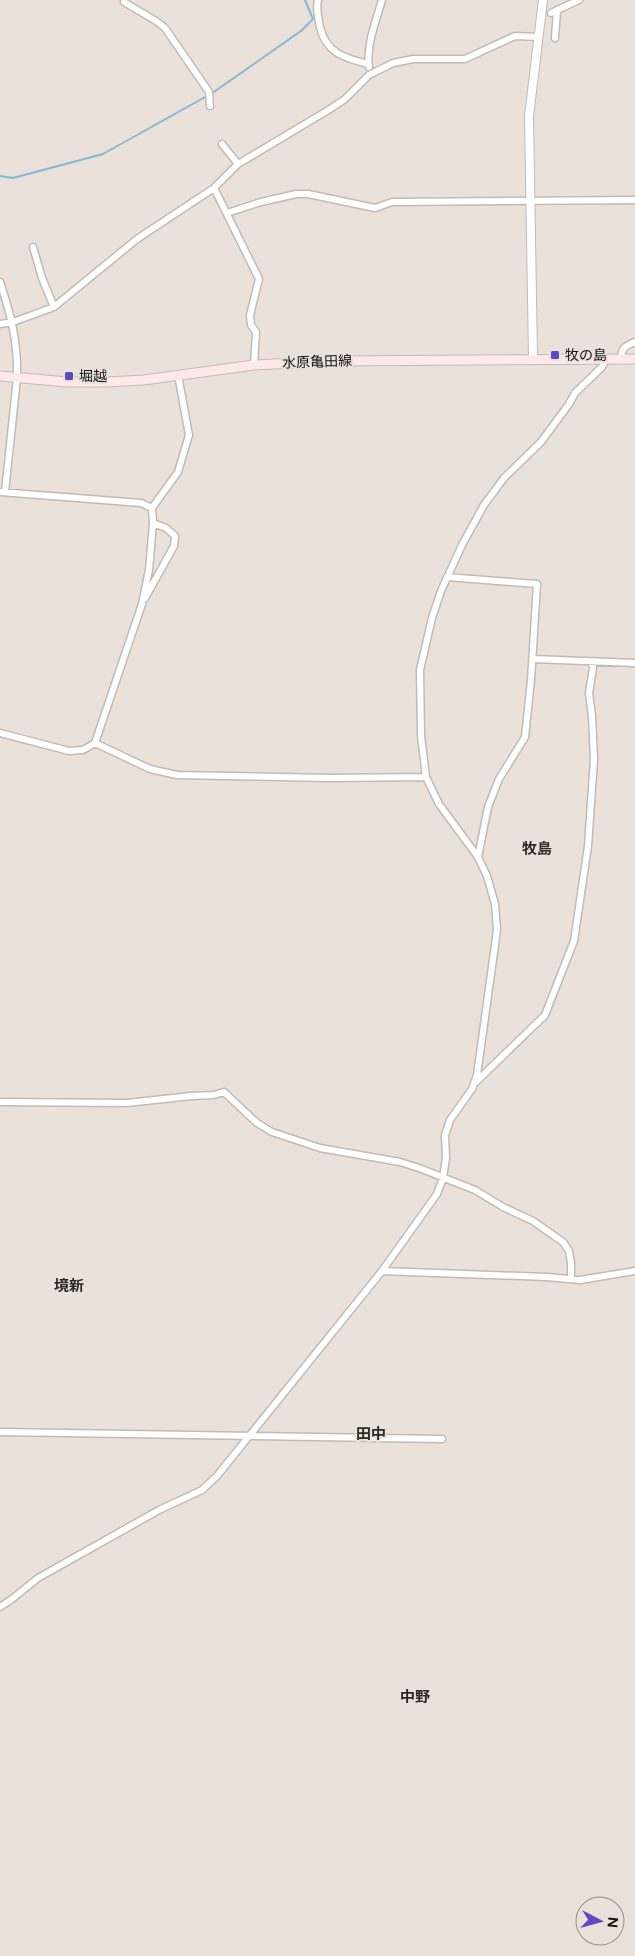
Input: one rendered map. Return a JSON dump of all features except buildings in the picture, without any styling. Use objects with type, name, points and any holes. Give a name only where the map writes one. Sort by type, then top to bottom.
[{"type":"main road","name":"水原亀田線","points":[[0,376],[67,382],[107,382],[254,365],[333,360],[635,359]]},
{"type":"street","points":[[318,0],[316,9],[322,39],[331,50],[368,64]]},
{"type":"street","points":[[369,75],[368,50],[382,0]]},
{"type":"street","points":[[533,358],[529,116],[543,0]]},
{"type":"street","points":[[555,38],[554,12],[579,0]]},
{"type":"street","points":[[124,2],[150,16],[165,28],[208,92],[210,106]]},
{"type":"street","points":[[0,324],[13,322],[54,306],[137,239],[214,188],[238,164],[345,99],[369,75],[393,63],[413,59],[465,59],[515,36],[538,37]]},
{"type":"street","points":[[222,144],[238,164]]},
{"type":"street","points":[[214,188],[259,279],[250,315],[251,326],[256,332],[254,365]]},
{"type":"street","points":[[227,214],[261,202],[296,194],[308,194],[375,208],[392,202],[635,200]]},
{"type":"street","points":[[33,247],[42,278],[54,306]]},
{"type":"street","points":[[0,282],[13,322],[17,346],[17,378],[2,492],[141,502],[152,508]]},
{"type":"street","points":[[621,359],[621,351],[625,346],[635,342]]},
{"type":"street","points":[[474,1085],[478,1075],[497,929],[495,904],[487,876],[478,856],[439,804],[426,777],[421,736],[420,678],[432,618],[447,577],[484,505],[504,478],[541,442],[575,393],[602,367],[606,359]]},
{"type":"street","points":[[0,733],[69,751],[83,750],[95,743],[142,604],[149,570],[153,523],[152,508],[178,472],[189,435],[178,375]]},
{"type":"street","points":[[142,604],[174,546],[175,540],[175,536],[166,528],[153,523]]},
{"type":"street","points":[[447,577],[537,584],[526,737],[499,779],[488,807],[478,856]]},
{"type":"street","points":[[533,659],[635,662]]},
{"type":"street","points":[[0,1607],[38,1578],[98,1542],[202,1490],[217,1476],[382,1272],[437,1194],[443,1176],[446,1158],[445,1135],[450,1120],[474,1085],[545,1015],[574,941],[588,846],[594,759],[589,693],[593,668],[592,662]]},
{"type":"street","points":[[95,743],[150,769],[177,775],[329,778],[426,777]]},
{"type":"street","points":[[0,1102],[127,1103],[214,1095],[224,1092],[257,1123],[272,1132],[320,1148],[400,1162],[443,1176],[475,1190],[533,1221],[563,1242],[569,1252],[571,1279]]},
{"type":"street","points":[[382,1272],[580,1280],[635,1271]]},
{"type":"street","points":[[0,1432],[442,1439]]},
{"type":"waterway","points":[[211,94],[301,31],[313,19],[305,0]]},
{"type":"waterway","points":[[0,176],[13,178],[103,154],[207,96]]},
{"type":"place","name":"牧の島","points":[[555,355]]},
{"type":"place","name":"堀越","points":[[69,376]]},
{"type":"district","name":"牧島","points":[[537,849]]},
{"type":"district","name":"境新","points":[[69,1286]]},
{"type":"district","name":"田中","points":[[371,1434]]},
{"type":"district","name":"中野","points":[[415,1697]]}]
